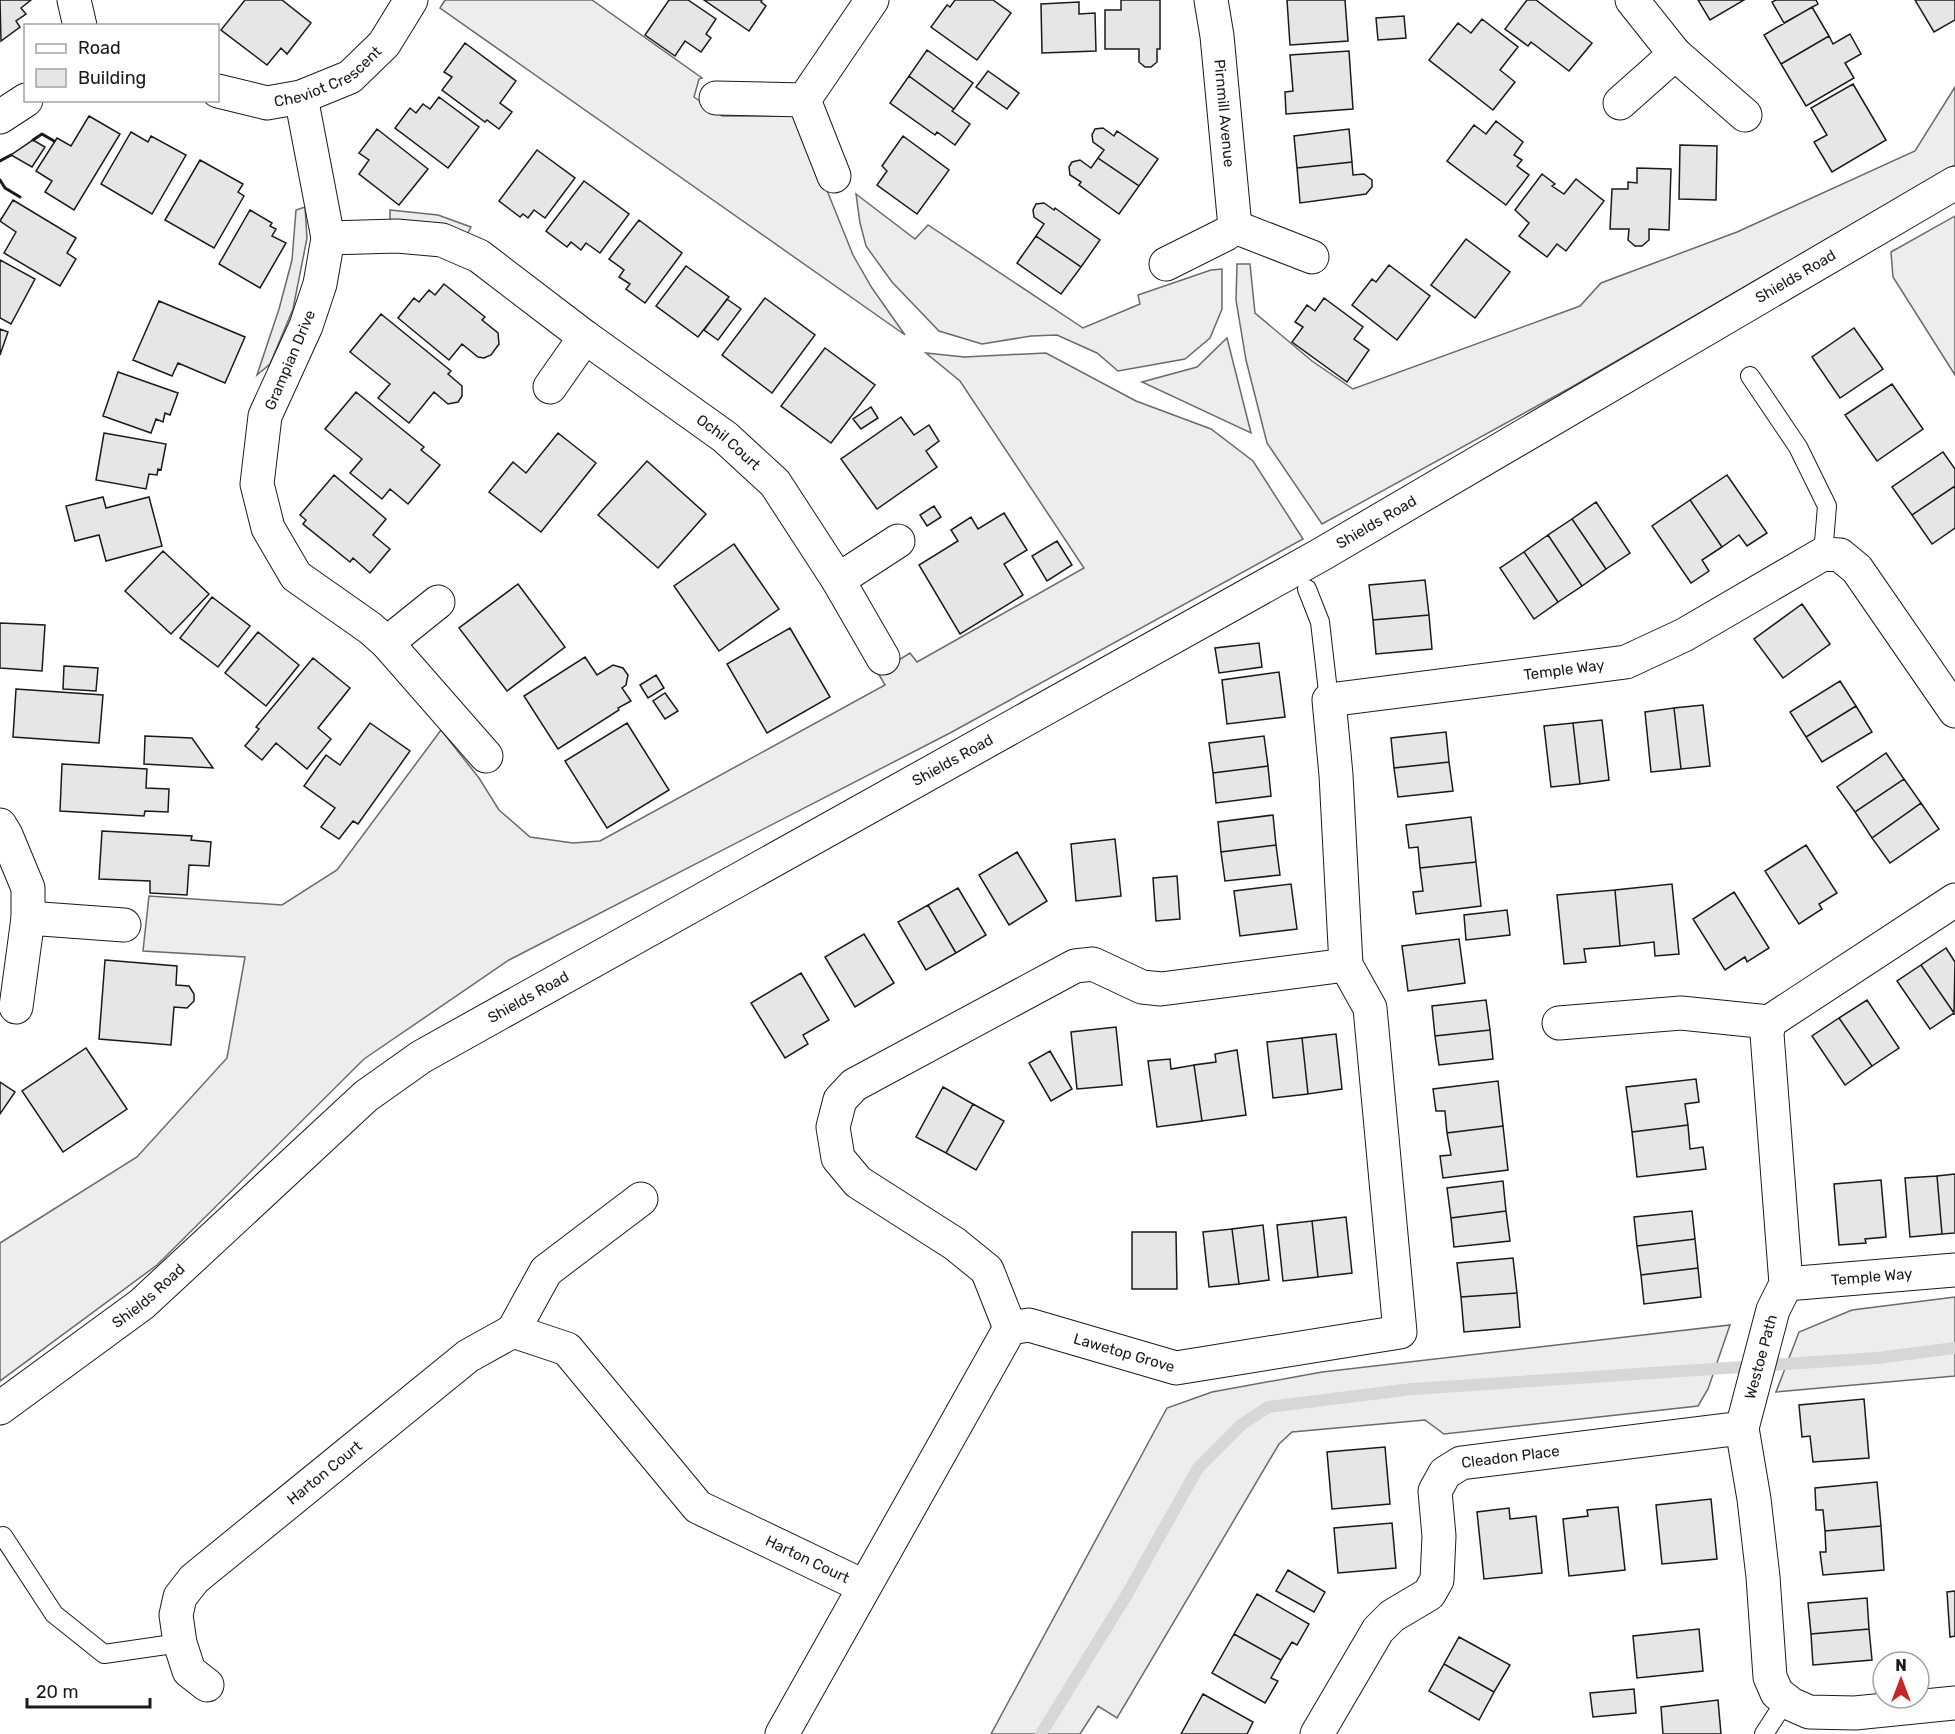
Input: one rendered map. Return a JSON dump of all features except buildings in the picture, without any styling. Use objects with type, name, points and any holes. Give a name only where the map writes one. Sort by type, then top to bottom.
[{"type":"street","points":[[74,0],[80,24]]},
{"type":"street","name":"Cheviot Crescent","points":[[219,91],[267,103],[301,97],[350,78],[384,44],[411,0]]},
{"type":"street","points":[[804,100],[872,0]]},
{"type":"street","name":"Pirnmill Avenue","points":[[1211,0],[1217,36],[1235,227]]},
{"type":"street","points":[[1632,0],[1675,54],[1745,115]]},
{"type":"street","points":[[1620,103],[1675,54]]},
{"type":"street","name":"Grampian Drive","points":[[301,97],[328,238],[320,284],[266,416],[257,484],[268,528],[296,576],[370,628],[387,643],[486,756]]},
{"type":"street","points":[[716,98],[804,100]]},
{"type":"street","points":[[804,100],[834,176]]},
{"type":"street","points":[[0,117],[24,101]]},
{"type":"street","name":"Shields Road","points":[[0,1408],[142,1304],[366,1096],[421,1057],[1322,554],[1955,183]]},
{"type":"street","points":[[1166,264],[1226,234],[1235,227],[1312,257]]},
{"type":"street","name":"Ochil Court","points":[[328,238],[398,236],[442,240],[478,256],[585,337],[725,437],[775,483],[838,580],[883,658]]},
{"type":"street","points":[[550,387],[585,337]]},
{"type":"street","points":[[838,580],[898,541]]},
{"type":"street","points":[[1823,554],[1840,555],[1857,569],[1955,711]]},
{"type":"street","name":"Temple Way","points":[[1329,700],[1626,662],[1684,635],[1823,554]]},
{"type":"street","points":[[387,643],[438,602]]},
{"type":"street","points":[[782,1734],[863,1586],[1010,1328],[987,1270],[955,1244],[858,1182],[838,1158],[833,1127],[840,1100],[854,1085],[1075,966],[1093,964],[1142,987],[1161,989],[1346,965],[1329,700]]},
{"type":"street","points":[[0,825],[28,888],[28,918],[16,1007]]},
{"type":"street","points":[[1559,1023],[1681,1013],[1769,1022],[1955,900]]},
{"type":"street","points":[[28,918],[124,924]]},
{"type":"street","name":"Lawetop Grove","points":[[1010,1328],[1029,1325],[1176,1368],[1400,1332],[1370,1008],[1346,965]]},
{"type":"street","points":[[1769,1022],[1767,1034],[1786,1284]]},
{"type":"street","points":[[513,1331],[546,1271],[641,1199]]},
{"type":"street","name":"Temple Way","points":[[1786,1284],[1955,1270]]},
{"type":"street","name":"Westoe Path","points":[[1786,1284],[1773,1310],[1742,1428],[1754,1498],[1762,1566],[1770,1677],[1778,1693],[1786,1700]]},
{"type":"street","name":"Harton Court","points":[[207,1685],[189,1671],[180,1643],[176,1615],[180,1597],[194,1579],[468,1356],[513,1331],[567,1349],[698,1507],[863,1586]]},
{"type":"street","name":"Cleadon Place","points":[[1317,1734],[1378,1630],[1392,1616],[1429,1594],[1437,1580],[1439,1536],[1435,1491],[1445,1473],[1461,1463],[1742,1428]]},
{"type":"street","points":[[1786,1700],[1809,1712],[1855,1713],[1955,1702]]},
{"type":"lane","points":[[1750,376],[1798,447],[1827,506],[1823,554]]},
{"type":"lane","points":[[1307,589],[1320,622],[1329,700]]},
{"type":"lane","points":[[3,1536],[54,1614],[105,1654],[180,1643]]},
{"type":"lane","points":[[1764,1734],[1786,1700]]},
{"type":"shaded area","points":[[445,0],[592,0],[702,78],[699,79],[694,97],[722,116],[797,116],[853,255],[872,288],[905,335],[440,8]]},
{"type":"shaded area","points":[[1955,87],[1955,165],[1570,388],[1322,524],[1267,443],[1246,360],[1236,300],[1237,264],[1250,264],[1255,313],[1312,361],[1353,389],[1580,306],[1601,283],[1737,232],[1915,151]]},
{"type":"shaded area","points":[[856,194],[915,239],[928,225],[1083,328],[1140,304],[1138,295],[1211,270],[1222,269],[1222,309],[1210,338],[1185,359],[1118,371],[1097,353],[1057,335],[1031,336],[982,344],[939,331],[892,282],[866,246]]},
{"type":"shaded area","points":[[305,207],[307,238],[293,309],[270,364],[257,375],[279,309],[292,260],[296,210]]},
{"type":"shaded area","points":[[390,210],[438,215],[471,227],[464,240],[390,222]]},
{"type":"shaded area","points":[[1955,216],[1955,375],[1893,277],[1891,252]]},
{"type":"shaded area","points":[[1227,338],[1251,433],[1142,382],[1197,367]]},
{"type":"shaded area","points":[[926,353],[964,357],[1046,353],[1136,401],[1211,429],[1253,461],[1303,539],[950,733],[509,960],[364,1059],[157,1265],[0,1381],[0,1243],[137,1157],[227,1058],[245,957],[143,951],[149,896],[282,905],[337,870],[441,730],[479,778],[499,810],[530,837],[573,843],[600,841],[885,685],[878,673],[910,653],[917,662],[1084,568],[960,381]]},
{"type":"shaded area","points":[[1955,1297],[1955,1376],[1776,1392],[1799,1332],[1852,1310]]},
{"type":"shaded area","points":[[1730,1325],[1708,1389],[1698,1406],[1444,1434],[1425,1420],[1292,1432],[1279,1444],[1117,1718],[1098,1706],[1080,1734],[991,1734],[1167,1408],[1212,1392],[1322,1372]]},
{"type":"waterway","points":[[1041,1734],[1126,1596],[1198,1468],[1241,1425],[1268,1407],[1412,1389],[1877,1358],[1955,1348]]},
{"type":"wall","points":[[33,140],[42,134],[54,141]]},
{"type":"wall","points":[[0,161],[11,155]]},
{"type":"wall","points":[[0,180],[5,188],[20,197]]}]
